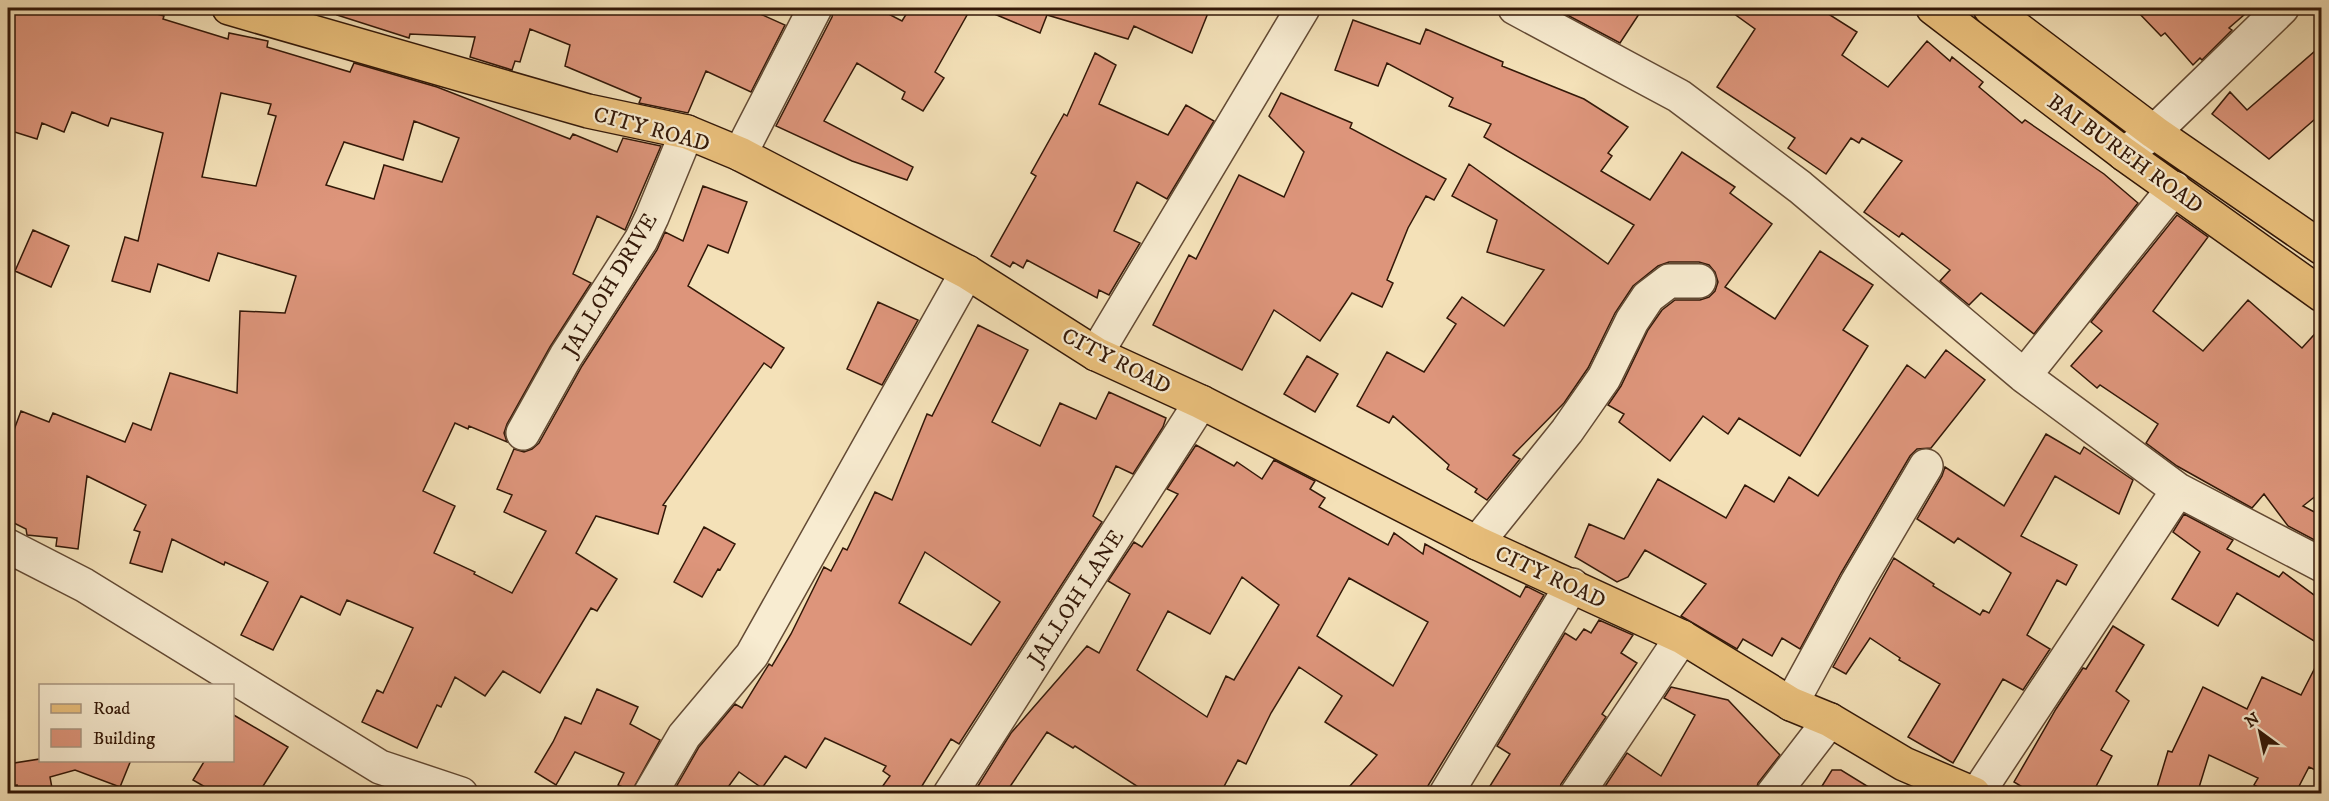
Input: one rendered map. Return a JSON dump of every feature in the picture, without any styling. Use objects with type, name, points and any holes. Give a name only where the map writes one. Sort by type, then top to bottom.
[{"type":"main road","name":"CITY ROAD","points":[[229,8],[588,111],[687,132],[740,154],[967,272],[1096,354],[1201,402],[1477,543],[1682,637],[1791,704],[1830,720],[1904,764],[1975,794]]},
{"type":"main road","name":"BAI BUREH ROAD","points":[[1933,8],[2124,154],[2322,295]]},
{"type":"main road","name":"BAI BUREH ROAD","points":[[1990,8],[2154,132],[2322,248]]},
{"type":"street","points":[[740,154],[815,8]]},
{"type":"street","points":[[1096,354],[1302,8]]},
{"type":"street","points":[[1515,8],[1679,96],[1800,187],[2024,376],[2178,490],[2322,565]]},
{"type":"street","points":[[2124,154],[2154,132],[2282,8]]},
{"type":"street","name":"JALLOH DRIVE","points":[[523,433],[566,356],[641,240],[687,132]]},
{"type":"street","points":[[2024,376],[2174,189]]},
{"type":"street","points":[[650,794],[684,736],[752,654],[967,272]]},
{"type":"street","points":[[1477,543],[1567,431],[1604,378],[1632,321],[1648,297],[1669,281],[1699,281]]},
{"type":"street","name":"JALLOH LANE","points":[[950,794],[1201,402]]},
{"type":"street","points":[[1791,704],[1857,583],[1926,466]]},
{"type":"street","points":[[1975,794],[2178,490]]},
{"type":"street","points":[[8,546],[84,585],[380,767],[461,794]]},
{"type":"street","points":[[1446,794],[1572,585]]},
{"type":"street","points":[[1577,794],[1682,637]]},
{"type":"street","points":[[1773,794],[1830,720]]},
{"type":"building","points":[[8,8],[136,8],[164,16],[163,19],[228,39],[229,33],[268,41],[267,47],[350,72],[354,63],[437,87],[570,139],[573,134],[617,152],[623,138],[661,146],[625,230],[597,216],[573,274],[591,283],[550,347],[507,424],[504,433],[507,442],[469,426],[468,429],[455,423],[423,491],[455,506],[434,553],[475,572],[474,574],[512,593],[546,531],[504,512],[512,495],[497,489],[514,449],[524,452],[539,443],[582,366],[657,250],[665,232],[683,241],[703,186],[747,202],[728,253],[708,245],[688,286],[784,348],[771,368],[764,363],[663,505],[666,506],[658,534],[596,516],[576,553],[617,579],[597,611],[591,608],[540,693],[503,671],[485,696],[455,677],[441,707],[437,705],[417,748],[362,722],[377,690],[383,693],[413,628],[347,600],[340,615],[301,596],[273,650],[241,635],[268,582],[225,562],[224,565],[172,539],[162,572],[130,563],[140,532],[134,530],[146,505],[87,476],[78,549],[56,546],[57,538],[27,535],[26,529],[8,520],[8,446],[21,411],[49,422],[53,413],[125,442],[133,423],[151,430],[170,373],[237,393],[240,311],[285,313],[296,276],[218,253],[209,281],[158,264],[150,292],[112,281],[125,237],[138,241],[163,133],[111,118],[108,126],[72,112],[64,132],[42,123],[37,139],[8,130]],"holes":[[[221,93],[271,104],[268,114],[276,116],[256,186],[202,177]],[[414,121],[459,138],[442,182],[384,165],[374,199],[326,185],[344,142],[403,160]]]},
{"type":"building","points":[[339,8],[427,12],[427,8],[747,8],[785,25],[751,92],[706,71],[688,113],[639,103],[641,98],[565,66],[570,45],[530,29],[520,62],[515,61],[512,70],[470,57],[475,37],[410,34],[409,38],[337,15]]},
{"type":"building","points":[[834,8],[877,8],[902,21],[910,8],[971,8],[935,72],[944,78],[923,111],[902,99],[905,92],[857,63],[824,121],[913,167],[907,180],[852,161],[776,126],[832,17]]},
{"type":"building","points":[[980,8],[1210,8],[1192,53],[1134,26],[1128,39],[1047,15],[1040,33]]},
{"type":"building","points":[[1554,8],[1643,8],[1620,43]]},
{"type":"building","points":[[1726,8],[1819,8],[1857,32],[1842,55],[1888,87],[1927,41],[1950,61],[1952,57],[1983,82],[1979,87],[2022,123],[2025,120],[2104,174],[2138,203],[2034,334],[1981,293],[1969,305],[1940,281],[1950,270],[1902,233],[1899,237],[1864,212],[1902,161],[1862,138],[1859,143],[1851,138],[1826,174],[1788,148],[1795,138],[1717,87],[1755,29]]},
{"type":"building","points":[[2134,8],[2252,8],[2229,28],[2232,30],[2202,60],[2200,58],[2193,65],[2165,33],[2161,36]]},
{"type":"building","points":[[1353,20],[1420,44],[1426,29],[1503,62],[1502,66],[1584,99],[1628,127],[1608,153],[1612,156],[1601,171],[1650,200],[1682,152],[1735,187],[1730,193],[1772,224],[1725,287],[1775,319],[1820,251],[1873,285],[1843,330],[1868,346],[1800,456],[1739,418],[1728,434],[1703,416],[1670,461],[1619,422],[1624,414],[1608,405],[1621,386],[1648,330],[1662,310],[1675,300],[1700,300],[1709,297],[1715,291],[1718,282],[1715,272],[1709,265],[1699,262],[1669,262],[1658,266],[1633,286],[1615,313],[1588,368],[1564,403],[1513,455],[1520,459],[1487,500],[1475,492],[1477,489],[1447,469],[1449,465],[1393,416],[1389,423],[1357,406],[1387,352],[1424,372],[1456,324],[1447,318],[1462,297],[1504,326],[1544,270],[1487,252],[1497,220],[1452,196],[1469,164],[1608,264],[1634,225],[1484,137],[1491,124],[1449,106],[1453,98],[1387,63],[1378,86],[1335,70]]},
{"type":"building","points":[[2322,45],[2322,113],[2269,159],[2212,114],[2230,92],[2247,110]]},
{"type":"building","points":[[1095,53],[1116,65],[1099,104],[1168,135],[1186,105],[1214,121],[1167,199],[1137,182],[1114,231],[1140,243],[1109,295],[1099,290],[1097,298],[1027,260],[1023,268],[1013,262],[1010,267],[991,256],[1036,176],[1031,173],[1064,114],[1067,116]]},
{"type":"building","points":[[1281,93],[1352,123],[1350,128],[1446,179],[1434,200],[1426,196],[1408,228],[1387,280],[1393,283],[1382,307],[1352,293],[1320,341],[1274,310],[1242,370],[1153,325],[1189,255],[1196,259],[1239,175],[1284,197],[1304,152],[1269,116]]},
{"type":"building","points":[[2177,215],[2208,237],[2153,311],[2203,351],[2248,300],[2302,348],[2322,326],[2322,491],[2303,506],[2322,516],[2322,544],[2288,526],[2264,494],[2252,508],[2177,466],[2146,443],[2158,424],[2100,385],[2097,388],[2071,366],[2102,331],[2091,322]]},
{"type":"building","points":[[33,230],[69,246],[51,287],[15,271]]},
{"type":"building","points":[[878,302],[918,320],[882,385],[847,369]]},
{"type":"building","points":[[978,325],[1028,350],[992,422],[1040,446],[1060,403],[1096,419],[1109,392],[1166,418],[1163,427],[1133,474],[1116,466],[1093,516],[1102,522],[959,744],[951,739],[917,794],[877,794],[890,776],[883,771],[886,766],[825,738],[806,768],[785,756],[762,788],[739,772],[723,794],[672,794],[699,747],[735,704],[742,708],[769,664],[772,666],[791,634],[824,567],[831,571],[843,548],[847,550],[875,492],[892,500],[927,414],[932,416]],"holes":[[[925,552],[1000,602],[971,645],[899,603]]]},
{"type":"building","points":[[1946,350],[1985,380],[1931,448],[1917,449],[1910,456],[1841,573],[1800,649],[1782,638],[1772,656],[1743,639],[1737,649],[1681,616],[1706,584],[1645,550],[1628,577],[1617,582],[1575,557],[1589,524],[1624,539],[1658,479],[1726,518],[1745,485],[1774,502],[1789,477],[1818,496],[1907,365],[1925,378]]},
{"type":"building","points":[[1307,356],[1338,374],[1315,412],[1284,394]]},
{"type":"building","points":[[2046,434],[2080,454],[2084,447],[2133,480],[2119,514],[2055,476],[2021,536],[2077,565],[2066,585],[2057,580],[2027,635],[2050,649],[2023,690],[2003,679],[1953,763],[1908,737],[1940,684],[1899,660],[1900,658],[1870,638],[1846,674],[1833,667],[1894,558],[1980,615],[1983,610],[1989,613],[2011,573],[1958,538],[1954,543],[1917,519],[1945,467],[2004,506]]},
{"type":"building","points":[[1196,445],[1234,466],[1237,462],[1262,479],[1274,460],[1315,481],[1310,489],[1325,498],[1319,507],[1388,545],[1394,533],[1423,554],[1425,544],[1520,597],[1526,586],[1544,595],[1423,794],[1343,794],[1377,755],[1325,722],[1342,696],[1299,667],[1271,713],[1246,764],[1238,760],[1220,794],[1149,794],[1075,746],[1073,748],[1047,732],[1005,794],[973,794],[1011,733],[1087,646],[1099,653],[1130,594],[1108,581],[1134,542],[1142,547],[1178,494],[1167,489]],"holes":[[[1242,577],[1279,605],[1234,680],[1226,676],[1207,717],[1137,670],[1168,611],[1210,634]],[[1349,578],[1428,622],[1393,686],[1317,636]]]},
{"type":"building","points":[[2184,514],[2233,540],[2227,549],[2279,577],[2283,572],[2322,601],[2322,646],[2237,593],[2218,626],[2172,599],[2200,552],[2173,532]]},
{"type":"building","points":[[704,527],[735,544],[702,597],[674,582]]},
{"type":"building","points":[[1599,620],[1633,635],[1621,653],[1637,663],[1602,714],[1606,717],[1561,784],[1558,794],[1485,794],[1510,754],[1497,746],[1565,633],[1576,640],[1584,629],[1591,633]]},
{"type":"building","points":[[2113,626],[2144,645],[2116,691],[2129,701],[2101,750],[2112,756],[2092,794],[2034,794],[2014,782],[2056,709],[2083,668],[2086,669]]},
{"type":"building","points":[[2322,654],[2322,773],[2309,767],[2295,794],[2271,794],[2254,785],[2258,778],[2209,755],[2197,794],[2155,794],[2168,751],[2172,752],[2203,687],[2247,709],[2262,677],[2301,695]]},
{"type":"building","points":[[1671,687],[1728,700],[1780,755],[1758,783],[1755,794],[1600,794],[1627,753],[1661,776],[1695,715],[1664,698]]},
{"type":"building","points":[[597,689],[638,707],[630,724],[660,740],[632,791],[618,785],[624,773],[575,752],[556,785],[535,772],[565,717],[581,724]]},
{"type":"building","points":[[234,715],[288,747],[258,794],[217,794],[193,780],[204,762],[234,762]]},
{"type":"building","points":[[39,759],[39,762],[130,762],[120,787],[75,770],[50,777],[52,788],[20,794],[17,785],[8,788],[8,764]]},
{"type":"building","points":[[1832,770],[1841,770],[1880,794],[1817,794]]}]
